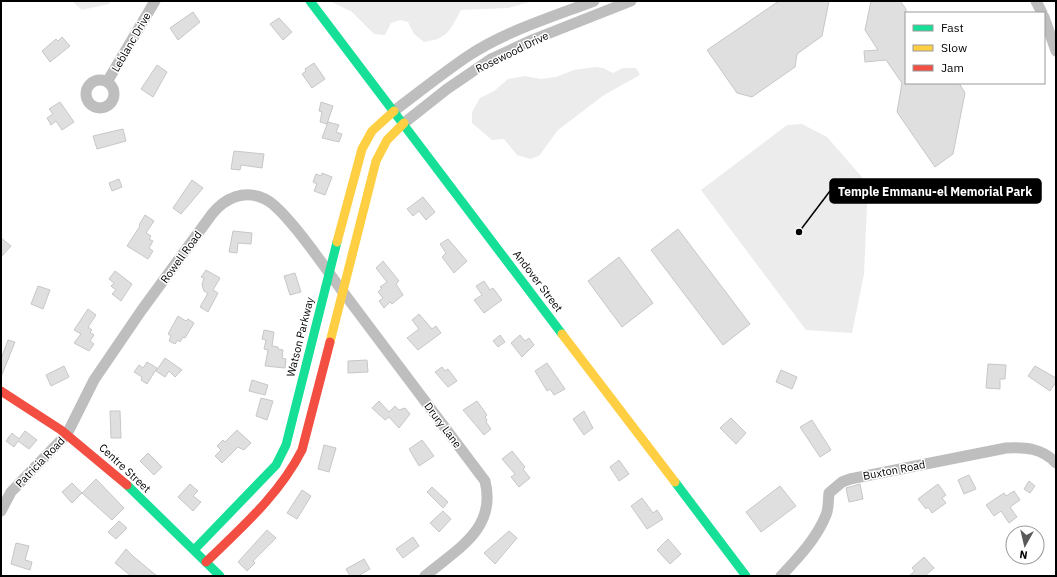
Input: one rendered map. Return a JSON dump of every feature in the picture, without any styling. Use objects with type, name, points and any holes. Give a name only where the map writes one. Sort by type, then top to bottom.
[{"type":"main road","name":"Andover Street","points":[[310,1],[746,576]]},
{"type":"main road","name":"Watson Parkway","points":[[194,550],[268,474],[286,445],[362,147],[368,134],[375,126],[394,111]]},
{"type":"main road","points":[[206,562],[281,486],[297,463],[302,450],[378,153],[390,135],[404,123]]},
{"type":"main road","name":"Centre Street","points":[[1,391],[43,416],[85,447],[220,576]]},
{"type":"street","name":"Leblanc Drive","points":[[107,82],[155,1]]},
{"type":"street","name":"Rosewood Drive","points":[[394,111],[438,77],[484,47],[526,27],[594,1]]},
{"type":"street","name":"Rosewood Drive","points":[[404,123],[447,89],[491,60],[532,40],[631,1]]},
{"type":"street","points":[[1036,1],[1042,12]]},
{"type":"street","points":[[1045,20],[1056,51]]},
{"type":"street","name":"Rowell Road","points":[[67,434],[94,380],[212,214],[225,201],[241,195],[266,199],[281,212],[329,272]]},
{"type":"street","name":"Drury Lane","points":[[329,272],[485,481],[488,502],[487,512],[482,523],[474,534],[430,574]]},
{"type":"street","name":"Patricia Road","points":[[1,510],[11,492],[67,434]]},
{"type":"street","name":"Buxton Road","points":[[781,576],[804,551],[817,532],[827,514],[828,493],[842,482],[850,479],[1006,448],[1019,447],[1038,450],[1056,463]]},
{"type":"shaded area","points":[[72,1],[111,1],[109,4],[82,10]]},
{"type":"shaded area","points":[[330,1],[533,1],[508,8],[461,10],[451,28],[443,36],[432,41],[424,42],[414,34],[408,22],[400,20],[391,23],[385,35],[374,34],[352,12]]},
{"type":"shaded area","points":[[595,67],[603,68],[613,73],[623,68],[636,68],[640,75],[604,95],[558,130],[539,156],[530,159],[517,155],[504,139],[492,140],[472,123],[472,112],[480,98],[494,91],[508,79],[525,76],[541,79],[556,77],[574,70]]},
{"type":"shaded area","points":[[802,124],[827,137],[868,184],[864,274],[852,333],[806,330],[701,190],[787,125]]},
{"type":"building","points":[[779,1],[829,1],[822,36],[797,54],[795,67],[752,97],[737,93],[707,50]]},
{"type":"building","points":[[871,1],[900,1],[906,9],[905,84],[960,84],[965,93],[953,154],[935,167],[897,112],[902,83],[886,60],[865,62],[864,51],[878,50],[865,30]]},
{"type":"building","points":[[193,12],[200,22],[178,40],[170,28]]},
{"type":"building","points":[[279,18],[292,32],[283,40],[270,24]]},
{"type":"building","points":[[62,37],[70,46],[50,62],[42,51],[56,39],[58,41]]},
{"type":"building","points":[[314,63],[325,79],[312,88],[302,74],[306,71],[305,69]]},
{"type":"building","points":[[157,65],[167,72],[153,97],[141,89]]},
{"type":"building","points":[[60,102],[74,122],[62,130],[56,121],[51,125],[47,118],[53,114],[49,109]]},
{"type":"building","points":[[321,102],[333,106],[327,124],[320,122],[322,112],[319,111]]},
{"type":"building","points":[[328,122],[339,125],[336,132],[342,134],[339,142],[322,138]]},
{"type":"building","points":[[123,129],[126,141],[97,149],[93,136]]},
{"type":"building","points":[[234,151],[264,154],[262,168],[241,165],[240,170],[231,169]]},
{"type":"building","points":[[322,173],[332,177],[325,195],[314,191],[317,184],[313,182],[316,174],[321,176]]},
{"type":"building","points":[[119,179],[122,187],[112,191],[109,183]]},
{"type":"building","points":[[192,180],[203,188],[181,214],[173,208]]},
{"type":"building","points":[[423,197],[435,212],[426,220],[419,211],[413,216],[407,209]]},
{"type":"building","points":[[145,215],[154,221],[146,233],[151,236],[149,239],[153,241],[149,248],[153,251],[148,259],[127,246]]},
{"type":"building","points":[[678,229],[750,324],[723,345],[651,250]]},
{"type":"building","points":[[233,231],[252,233],[251,244],[238,243],[237,253],[229,252]]},
{"type":"building","points":[[1,238],[11,246],[1,257]]},
{"type":"building","points":[[448,239],[467,261],[454,273],[442,257],[446,253],[440,244]]},
{"type":"building","points":[[619,257],[653,303],[622,327],[588,281]]},
{"type":"building","points":[[383,261],[399,281],[396,284],[403,295],[392,304],[390,302],[384,308],[379,301],[383,298],[378,292],[382,288],[380,287],[387,282],[376,268]]},
{"type":"building","points":[[206,270],[220,278],[213,290],[218,293],[208,312],[200,307],[208,293],[204,291],[202,285],[204,278],[201,277]]},
{"type":"building","points":[[115,271],[132,284],[121,301],[112,294],[116,290],[111,286],[114,283],[109,279]]},
{"type":"building","points":[[295,273],[301,292],[290,295],[284,276]]},
{"type":"building","points":[[484,281],[490,290],[493,288],[502,300],[484,313],[474,300],[482,295],[476,286]]},
{"type":"building","points":[[38,286],[50,290],[43,309],[31,304]]},
{"type":"building","points":[[88,309],[96,315],[88,327],[92,330],[90,332],[94,335],[90,341],[94,344],[89,351],[74,343],[81,334],[74,330]]},
{"type":"building","points":[[419,314],[432,329],[436,326],[441,333],[418,350],[407,338],[419,329],[412,320]]},
{"type":"building","points":[[178,316],[186,321],[188,319],[194,323],[185,338],[183,337],[180,342],[178,340],[175,344],[169,341],[171,336],[168,334]]},
{"type":"building","points":[[264,330],[274,332],[272,346],[283,350],[282,358],[286,359],[285,368],[265,366],[268,350],[264,349],[266,340],[262,339]]},
{"type":"building","points":[[500,335],[505,342],[498,347],[493,341]]},
{"type":"building","points":[[520,335],[525,341],[529,338],[534,345],[522,357],[511,343]]},
{"type":"building","points":[[8,340],[15,342],[1,377],[1,359]]},
{"type":"building","points":[[165,358],[182,370],[175,377],[169,371],[165,377],[156,371]]},
{"type":"building","points":[[367,360],[368,372],[348,373],[348,361]]},
{"type":"building","points":[[147,362],[157,368],[147,384],[141,380],[142,377],[134,372],[139,365],[143,368]]},
{"type":"building","points":[[547,363],[565,389],[554,395],[550,389],[547,391],[535,371]]},
{"type":"building","points":[[988,364],[1006,365],[1005,379],[1000,379],[1000,389],[986,388]]},
{"type":"building","points":[[64,366],[69,377],[51,386],[46,375]]},
{"type":"building","points":[[1035,366],[1056,378],[1056,382],[1050,391],[1028,376]]},
{"type":"building","points":[[442,367],[445,371],[448,369],[457,381],[448,387],[435,372]]},
{"type":"building","points":[[781,370],[797,377],[792,389],[776,382]]},
{"type":"building","points":[[252,380],[268,385],[265,395],[249,391]]},
{"type":"building","points":[[261,398],[273,401],[267,420],[256,416]]},
{"type":"building","points":[[379,401],[389,412],[395,406],[399,410],[405,408],[410,414],[399,428],[389,417],[385,420],[372,408]]},
{"type":"building","points":[[477,401],[487,415],[485,417],[487,420],[486,422],[491,429],[484,435],[463,410]]},
{"type":"building","points":[[110,411],[120,411],[121,438],[111,438]]},
{"type":"building","points":[[584,411],[593,428],[584,435],[573,419]]},
{"type":"building","points":[[731,418],[746,433],[736,444],[720,428]]},
{"type":"building","points":[[812,420],[831,450],[820,457],[800,427]]},
{"type":"building","points":[[237,430],[251,443],[244,450],[238,447],[222,463],[215,456],[221,450],[217,446],[223,440],[225,442]]},
{"type":"building","points":[[25,431],[37,440],[29,449],[18,441],[14,447],[6,441],[12,433],[19,439]]},
{"type":"building","points":[[422,440],[434,456],[419,466],[409,449]]},
{"type":"building","points":[[324,445],[336,448],[329,472],[318,469]]},
{"type":"building","points":[[512,451],[525,467],[523,469],[530,478],[519,487],[511,477],[515,474],[502,459]]},
{"type":"building","points":[[148,453],[162,467],[154,475],[140,461]]},
{"type":"building","points":[[619,460],[629,474],[619,481],[610,467]]},
{"type":"building","points":[[969,475],[976,489],[964,494],[958,480]]},
{"type":"building","points":[[96,479],[124,508],[112,520],[82,493]]},
{"type":"building","points":[[1029,481],[1035,486],[1030,493],[1024,489]]},
{"type":"building","points":[[72,483],[82,493],[72,503],[62,492]]},
{"type":"building","points":[[190,484],[198,491],[193,496],[201,502],[193,511],[178,497]]},
{"type":"building","points":[[860,484],[863,499],[849,502],[846,488]]},
{"type":"building","points":[[938,484],[946,495],[942,498],[946,503],[932,513],[928,507],[926,509],[918,499]]},
{"type":"building","points":[[780,486],[796,506],[761,532],[746,512]]},
{"type":"building","points":[[432,487],[448,502],[443,508],[427,492]]},
{"type":"building","points":[[302,490],[311,496],[297,519],[287,513]]},
{"type":"building","points":[[1014,491],[1020,500],[1010,507],[1017,517],[1009,523],[1001,511],[994,516],[986,505],[1004,493],[1006,496]]},
{"type":"building","points":[[642,498],[653,513],[657,510],[663,519],[647,529],[631,506]]},
{"type":"building","points":[[443,511],[451,519],[439,532],[430,523]]},
{"type":"building","points":[[119,521],[127,528],[116,539],[108,532]]},
{"type":"building","points":[[267,530],[276,538],[253,561],[255,563],[247,571],[238,562]]},
{"type":"building","points":[[509,531],[517,538],[495,564],[484,553]]},
{"type":"building","points":[[413,537],[419,546],[403,558],[396,549]]},
{"type":"building","points":[[668,539],[681,554],[670,564],[657,550]]},
{"type":"building","points":[[16,543],[29,546],[25,560],[32,562],[30,570],[11,564]]},
{"type":"building","points":[[126,549],[157,576],[131,576],[115,563]]},
{"type":"building","points":[[924,557],[934,568],[925,576],[909,576],[915,571],[912,568]]},
{"type":"building","points":[[364,559],[370,569],[358,576],[350,576],[346,569]]},
{"type":"traffic: fast","points":[[310,1],[562,334]]},
{"type":"traffic: fast","points":[[194,550],[276,465],[286,445],[337,242]]},
{"type":"traffic: fast","points":[[675,482],[746,576]]},
{"type":"traffic: fast","points":[[127,485],[220,576]]},
{"type":"traffic: slow","points":[[337,242],[362,149],[372,131],[394,111]]},
{"type":"traffic: slow","points":[[330,342],[376,161],[387,140],[404,123]]},
{"type":"traffic: slow","points":[[562,334],[675,482]]},
{"type":"traffic: jam","points":[[206,562],[259,510],[293,466],[302,450],[330,342]]},
{"type":"traffic: jam","points":[[1,391],[61,430],[127,485]]},
{"type":"place","name":"Temple Emmanu-el Memorial Park","points":[[799,232]]}]
